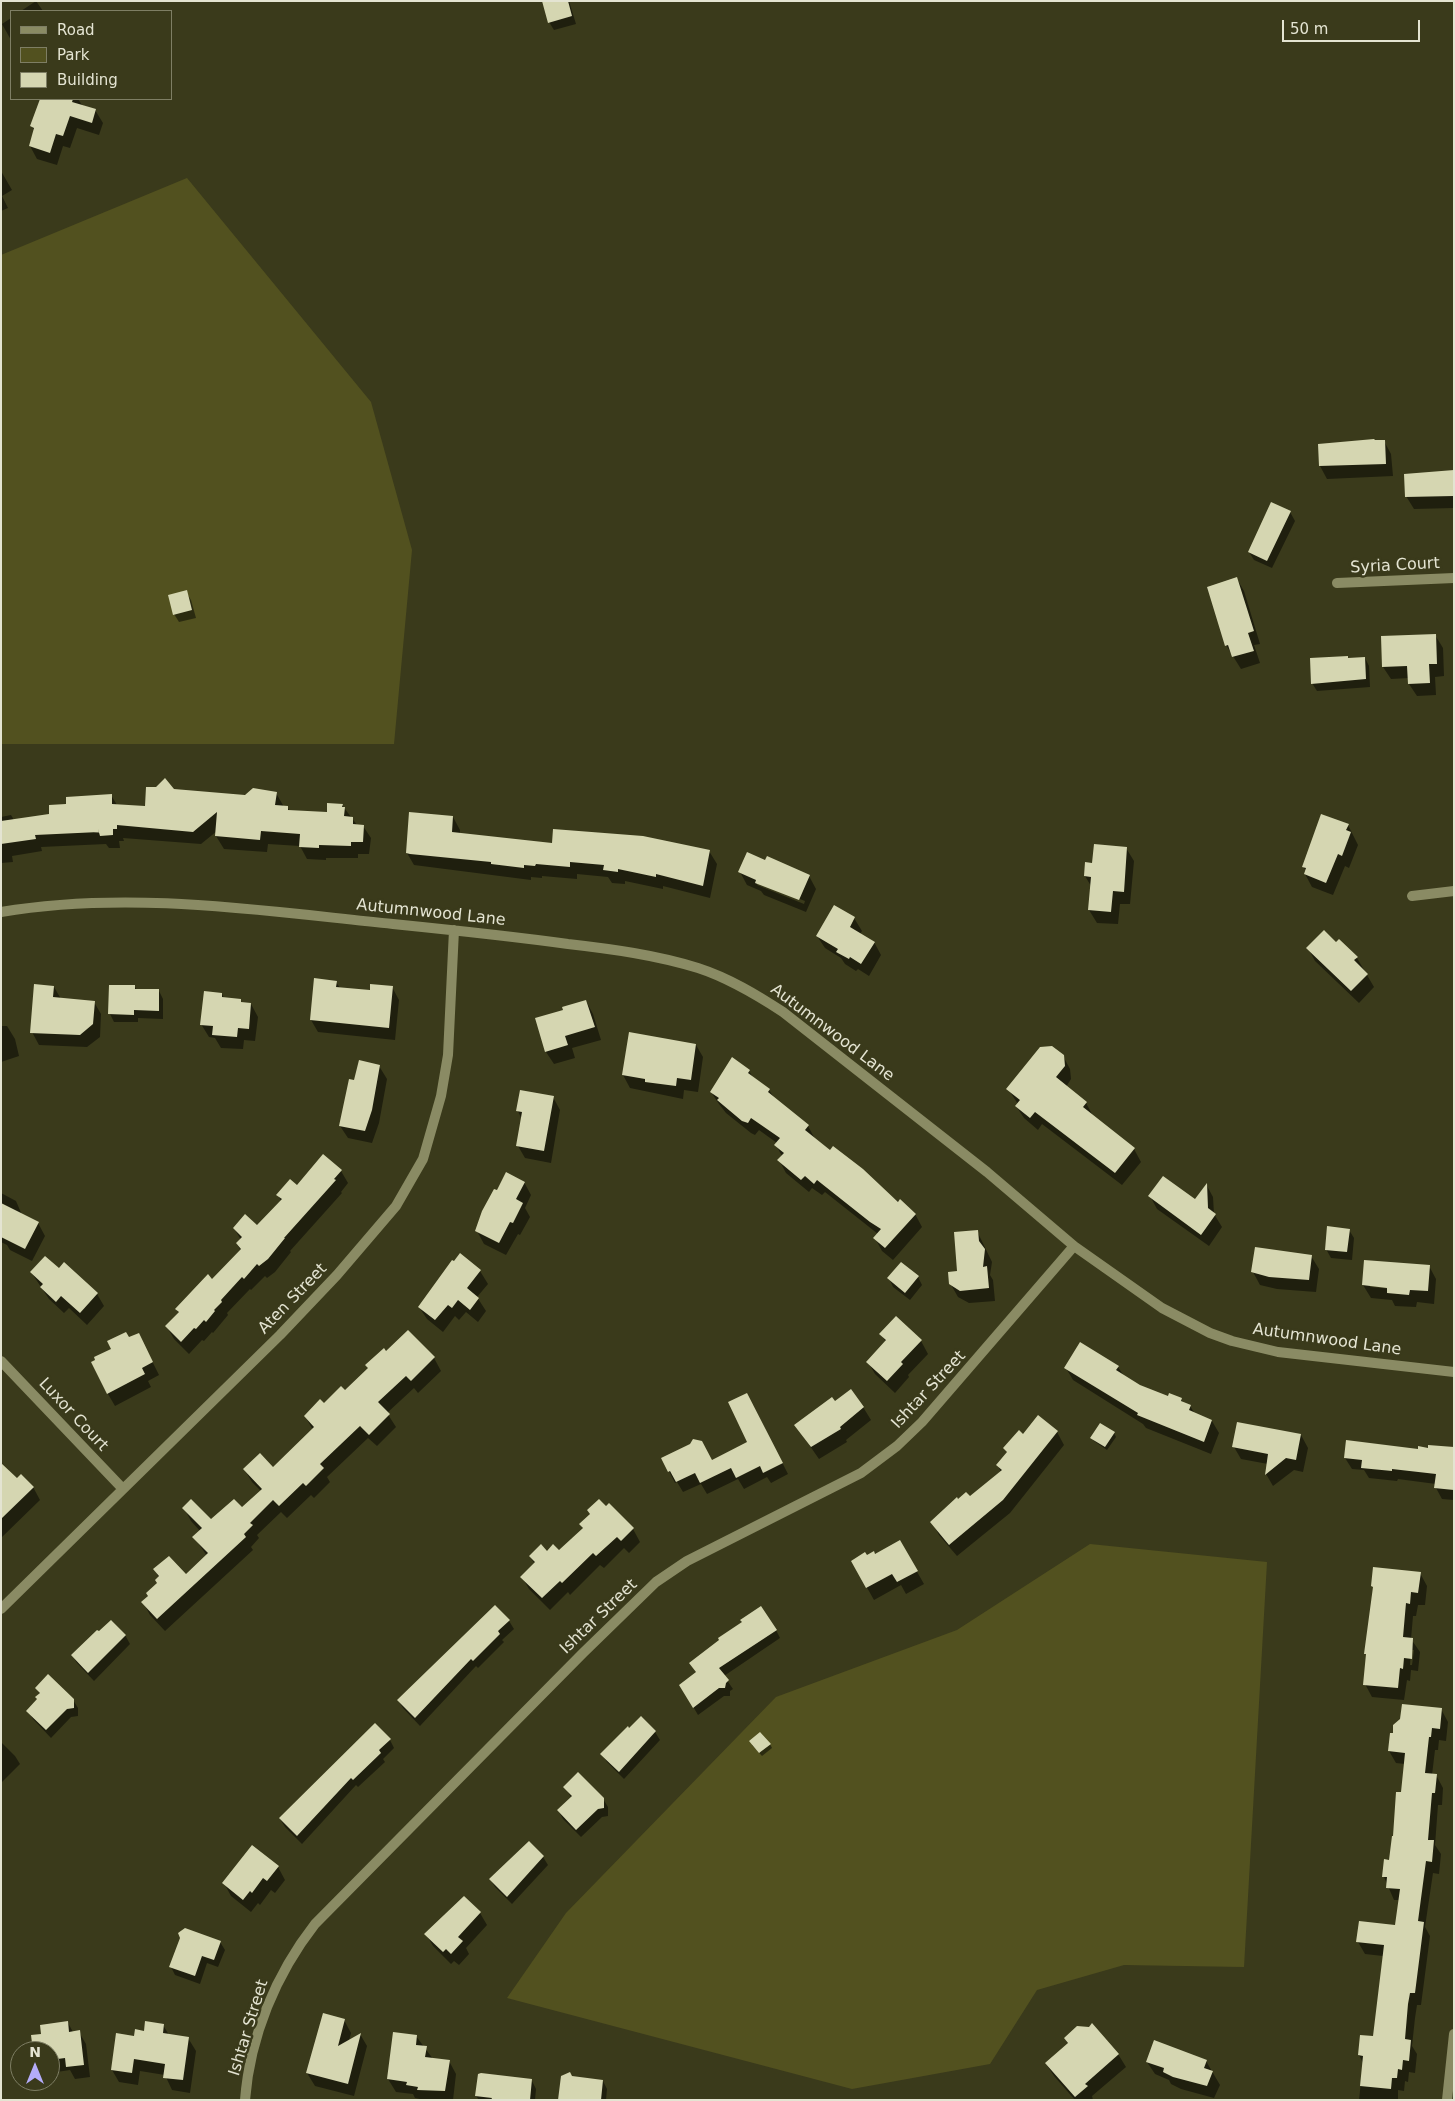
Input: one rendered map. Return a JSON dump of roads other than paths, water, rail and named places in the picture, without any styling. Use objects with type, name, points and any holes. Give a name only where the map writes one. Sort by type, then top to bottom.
[{"type":"street","name":"Syria Court","points":[[1337,583],[1454,578]]},
{"type":"street","points":[[1412,896],[1454,891]]},
{"type":"street","name":"Autumnwood Lane","points":[[1,912],[48,905],[99,901],[180,903],[454,930],[626,951],[667,959],[723,977],[764,1000],[814,1035],[979,1166],[1074,1246],[1162,1308],[1210,1333],[1278,1352],[1454,1372]]},
{"type":"street","name":"Aten Street","points":[[1,1609],[280,1335],[337,1275],[396,1206],[423,1159],[442,1088],[448,1055],[454,930]]},
{"type":"street","name":"Ishtar Street","points":[[245,2100],[252,2059],[267,2008],[286,1966],[315,1924],[576,1660],[656,1582],[687,1561],[861,1473],[897,1446],[928,1415],[1074,1246]]},
{"type":"street","name":"Luxor Court","points":[[1,1361],[123,1489]]},
{"type":"street","points":[[1446,2100],[1454,2034]]}]
